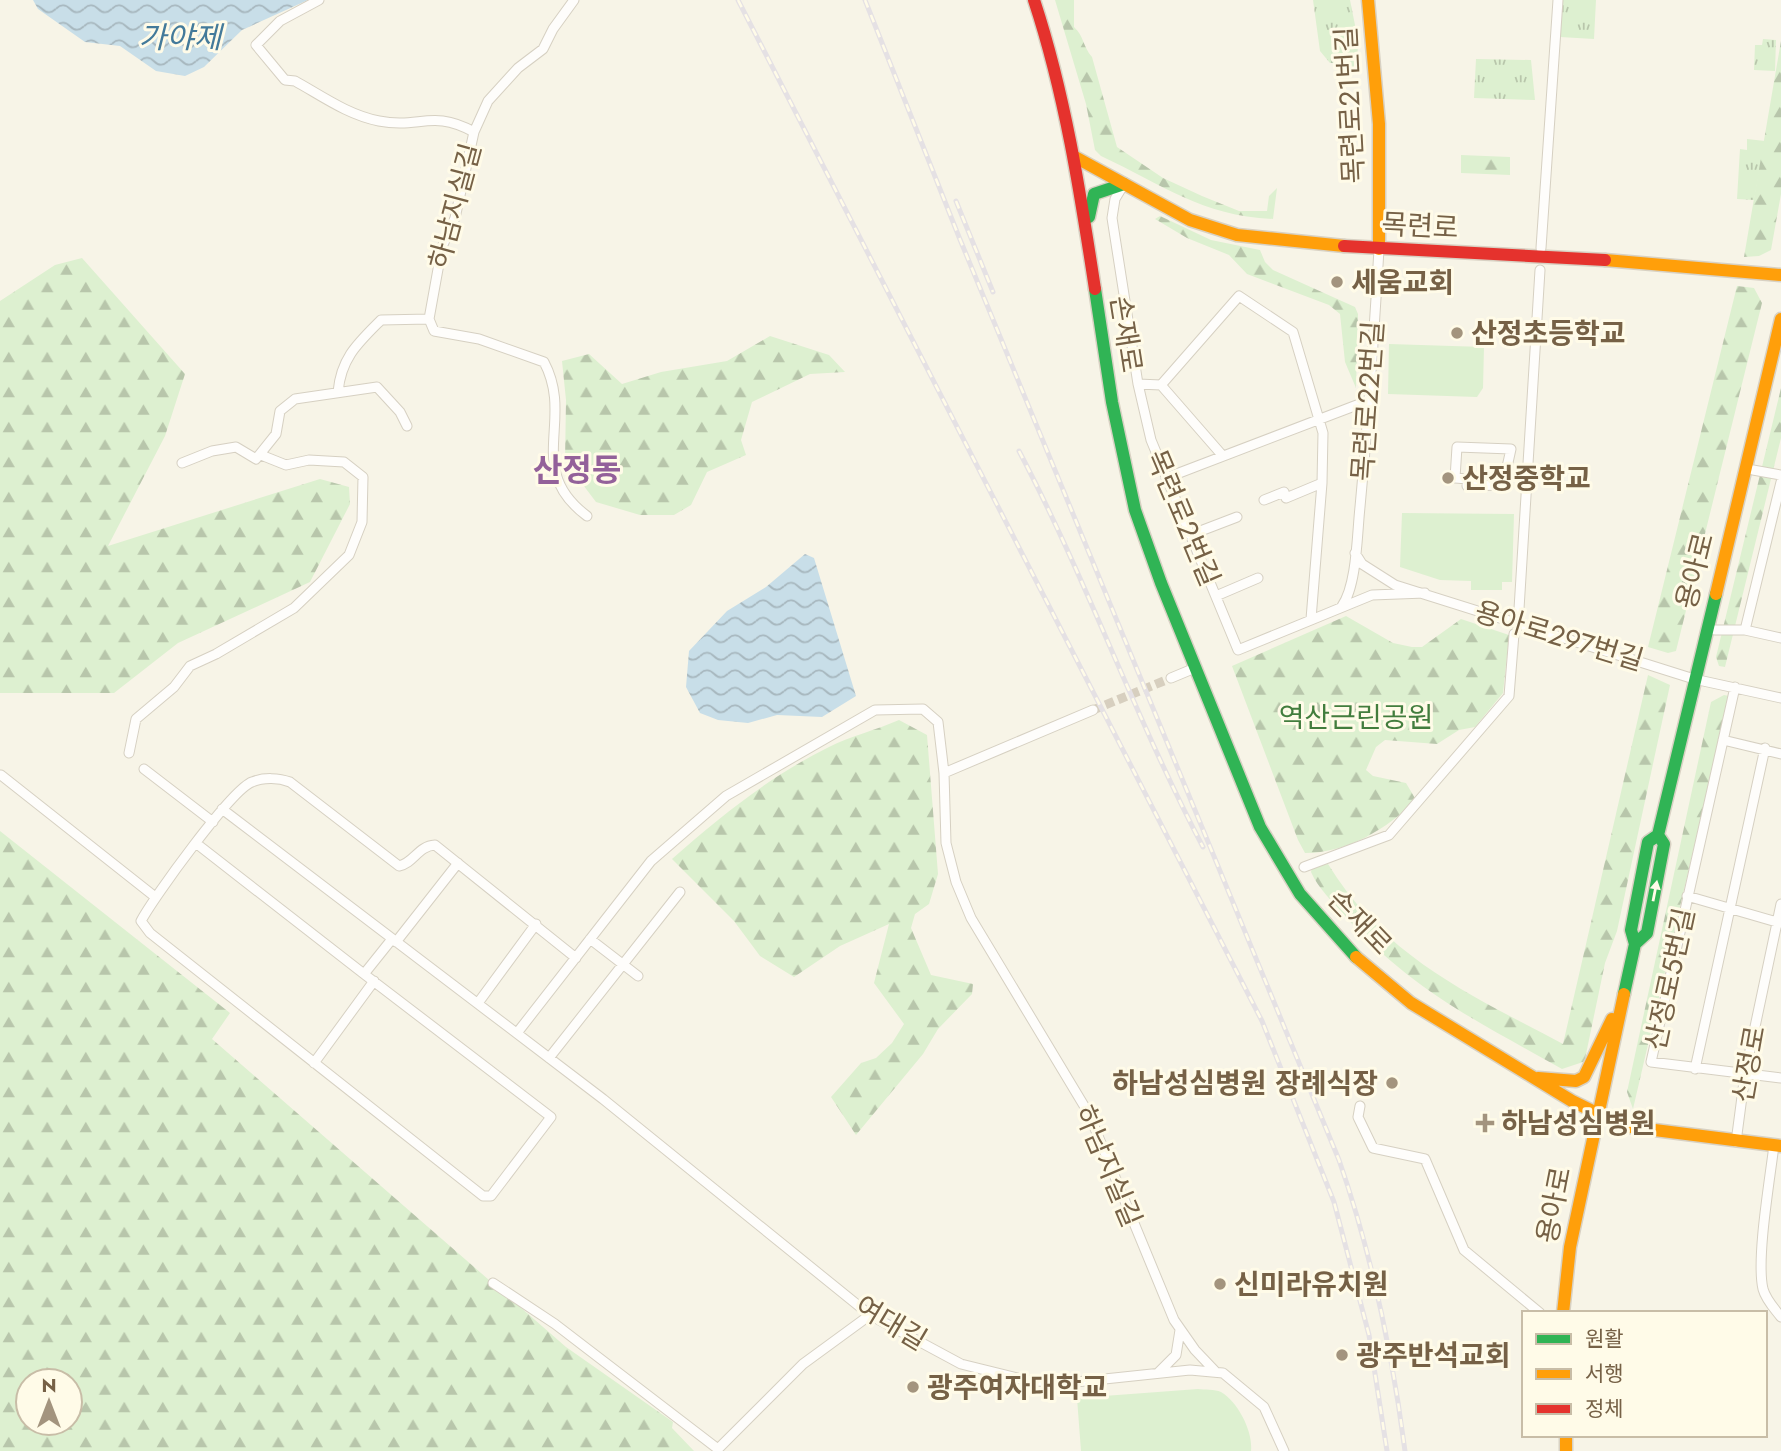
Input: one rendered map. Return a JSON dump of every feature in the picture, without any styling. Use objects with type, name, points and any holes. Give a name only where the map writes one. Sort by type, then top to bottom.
[{"type":"main road","name":"손재로","points":[[1034,0],[1049,46],[1075,157],[1126,477],[1147,549],[1260,827],[1300,894],[1357,958],[1411,1003],[1597,1114],[1623,1126],[1777,1146]]},
{"type":"main road","name":"목련로21번길","points":[[1368,0],[1377,65],[1380,119],[1380,249]]},
{"type":"main road","name":"목련로","points":[[1075,157],[1190,220],[1237,235],[1380,249],[1627,261],[1781,275]]},
{"type":"main road","points":[[1087,239],[1090,202],[1094,194],[1124,184]]},
{"type":"main road","name":"용아로","points":[[1563,1311],[1570,1247],[1635,944],[1631,929],[1648,842],[1658,835],[1781,320]]},
{"type":"main road","points":[[1534,1077],[1576,1081],[1584,1077],[1624,990]]},
{"type":"street","points":[[319,0],[280,21],[256,45],[285,80],[295,81],[359,116],[395,123],[443,119],[474,132]]},
{"type":"street","name":"하남지실길","points":[[429,319],[442,247],[455,218],[474,132],[488,101],[518,68],[543,49],[553,29],[574,0]]},
{"type":"street","points":[[1541,248],[1558,0]]},
{"type":"street","name":"목련로2번길","points":[[1124,184],[1115,199],[1112,218],[1138,384],[1151,440],[1238,650],[1311,619]]},
{"type":"street","name":"목련로22번길","points":[[1342,606],[1355,553],[1370,400],[1380,249]]},
{"type":"street","points":[[1519,609],[1540,270]]},
{"type":"street","points":[[1161,385],[1240,296],[1293,332],[1323,433],[1322,483],[1311,619],[1370,596],[1378,582],[1373,572],[1355,553]]},
{"type":"street","points":[[338,392],[340,370],[345,360],[381,320],[429,319],[434,331],[478,339],[544,362],[554,380],[554,476],[569,503],[587,516]]},
{"type":"street","points":[[1138,384],[1161,385],[1222,455]]},
{"type":"street","points":[[182,463],[212,451],[236,447],[256,458],[276,434],[280,411],[295,399],[377,387],[400,412],[407,426]]},
{"type":"street","points":[[1166,478],[1370,400]]},
{"type":"street","points":[[1457,447],[1511,449],[1503,485],[1468,486],[1468,479],[1455,478],[1457,447]]},
{"type":"street","points":[[128,753],[136,719],[174,687],[190,666],[294,608],[349,555],[362,522],[363,477],[344,462],[309,460],[286,465],[261,455]]},
{"type":"street","points":[[1753,470],[1781,475]]},
{"type":"street","points":[[1745,630],[1781,482]]},
{"type":"street","points":[[1264,500],[1284,492],[1286,498],[1322,483]]},
{"type":"street","points":[[1190,535],[1237,517]]},
{"type":"street","points":[[1373,572],[1360,569],[1350,582],[1358,596],[1424,593]]},
{"type":"street","name":"용아로297번길","points":[[1373,572],[1395,584],[1694,679]]},
{"type":"street","points":[[1216,596],[1258,578]]},
{"type":"street","points":[[1715,630],[1745,630],[1781,638]]},
{"type":"street","points":[[1304,867],[1389,835],[1509,696],[1514,634]]},
{"type":"street","points":[[1171,678],[1195,668]]},
{"type":"street","points":[[1694,679],[1781,698]]},
{"type":"street","points":[[1735,687],[1688,896],[1779,923]]},
{"type":"street","name":"하남지실길","points":[[517,1033],[651,861],[726,796],[875,710],[923,709],[938,722],[944,773],[946,844],[956,882],[971,918],[1089,1114],[1114,1180],[1180,1330],[1215,1371]]},
{"type":"street","points":[[944,773],[1093,710]]},
{"type":"street","points":[[1723,740],[1781,754]]},
{"type":"street","name":"산정로5번길","points":[[1695,1069],[1765,748]]},
{"type":"street","points":[[144,769],[213,821]]},
{"type":"street","points":[[1,775],[155,896]]},
{"type":"street","points":[[197,844],[551,1117],[491,1196],[483,1196],[150,933],[141,921],[155,896],[233,794],[252,782],[280,778],[290,782],[399,866],[406,865],[426,846],[435,845],[576,958]]},
{"type":"street","name":"여대길","points":[[222,809],[603,1099],[870,1315],[961,1364],[1005,1377],[1076,1382],[1157,1373],[1215,1371]]},
{"type":"street","points":[[364,974],[458,863]]},
{"type":"street","points":[[549,1058],[680,892]]},
{"type":"street","name":"산정로5번길","points":[[1688,896],[1651,1062],[1781,1078]]},
{"type":"street","name":"산정로","points":[[1736,1142],[1745,1074],[1781,904]]},
{"type":"street","points":[[478,1003],[536,924]]},
{"type":"street","points":[[590,939],[638,976]]},
{"type":"street","points":[[314,1063],[374,981]]},
{"type":"street","points":[[1360,1106],[1358,1117],[1373,1148],[1425,1159],[1464,1250],[1538,1311]]},
{"type":"street","points":[[1777,1146],[1764,1237],[1763,1287],[1768,1300],[1781,1317]]},
{"type":"street","points":[[493,1283],[555,1324],[718,1449],[803,1364],[870,1315]]},
{"type":"street","points":[[1157,1373],[1176,1355],[1180,1330]]},
{"type":"street","points":[[1215,1371],[1233,1378],[1264,1407],[1284,1451]]},
{"type":"green space","points":[[1055,0],[1074,0],[1074,27],[1092,57],[1117,147],[1163,178],[1239,211],[1267,211],[1269,196],[1277,188],[1273,219],[1248,217],[1204,205],[1164,188],[1101,156],[1095,150],[1086,104]]},
{"type":"green space","points":[[1313,0],[1350,0],[1358,40],[1357,71],[1345,72],[1342,63],[1330,63],[1320,51]]},
{"type":"green space","points":[[1563,0],[1596,0],[1594,39],[1560,37]]},
{"type":"green space","points":[[1763,39],[1776,40],[1775,71],[1754,70],[1755,45],[1762,45]]},
{"type":"green space","points":[[1781,41],[1781,194],[1771,250],[1759,256],[1744,257]]},
{"type":"green space","points":[[1476,59],[1531,60],[1535,100],[1474,98]]},
{"type":"green space","points":[[1747,139],[1765,141],[1754,200],[1737,199],[1740,149],[1747,150]]},
{"type":"green space","points":[[1461,155],[1510,157],[1510,175],[1461,173]]},
{"type":"green space","points":[[1160,216],[1211,240],[1260,250],[1265,262],[1273,270],[1355,307],[1358,314],[1356,388],[1345,362],[1340,314],[1329,305],[1247,274],[1229,255],[1187,238],[1155,219]]},
{"type":"green space","points":[[82,258],[185,374],[165,436],[108,546],[320,479],[349,487],[350,504],[310,582],[178,643],[114,693],[0,693],[0,301],[55,265]]},
{"type":"green space","points":[[1737,286],[1754,288],[1762,303],[1676,651],[1668,653],[1648,647]]},
{"type":"green space","points":[[770,336],[829,355],[845,372],[810,374],[752,402],[741,440],[746,455],[707,472],[691,505],[674,515],[640,515],[596,502],[565,461],[566,400],[562,361],[589,354],[622,384],[661,372],[727,361]]},
{"type":"green space","points":[[1389,344],[1484,347],[1483,388],[1477,397],[1388,394]]},
{"type":"green space","points":[[1781,388],[1781,438],[1725,667],[1719,666],[1716,657]]},
{"type":"green space","points":[[1402,513],[1514,514],[1512,582],[1502,582],[1502,590],[1471,590],[1471,581],[1440,580],[1400,567]]},
{"type":"green space","name":"역산근린공원","points":[[1346,616],[1393,643],[1412,647],[1422,647],[1461,619],[1509,635],[1503,693],[1475,727],[1459,730],[1437,744],[1385,740],[1376,747],[1366,770],[1373,776],[1406,783],[1416,800],[1379,830],[1351,844],[1305,853],[1232,666]]},
{"type":"green space","points":[[1648,675],[1670,685],[1617,931],[1605,963],[1585,1059],[1562,1069],[1446,1002],[1394,964],[1326,895],[1311,872],[1312,867],[1328,864],[1351,897],[1376,925],[1432,970],[1463,990],[1563,1044]]},
{"type":"green space","points":[[1724,695],[1729,696],[1633,1109],[1627,1092],[1711,702]]},
{"type":"green space","points":[[899,720],[927,735],[938,874],[929,904],[915,914],[911,928],[931,975],[973,984],[972,994],[938,1029],[923,1054],[856,1135],[831,1097],[861,1063],[876,1058],[892,1043],[904,1024],[874,983],[889,924],[840,946],[794,977],[760,956],[734,921],[672,859],[728,812],[807,758],[837,743]]},
{"type":"green space","points":[[0,831],[230,1013],[212,1039],[566,1347],[673,1422],[672,1428],[694,1451],[0,1451]]},
{"type":"green space","points":[[1198,1389],[1221,1392],[1234,1403],[1250,1435],[1251,1451],[1081,1451],[1077,1398]]},
{"type":"water","name":"가야제","points":[[33,0],[308,0],[242,30],[204,67],[185,76],[156,71],[120,46],[85,42],[38,9]]},
{"type":"water","points":[[805,554],[814,558],[856,696],[822,717],[777,715],[748,723],[718,720],[700,713],[686,687],[689,651],[727,611],[766,587]]},
{"type":"tunnel","points":[[1093,710],[1171,678]]},
{"type":"railway","points":[[738,0],[1262,1021],[1334,1202],[1369,1335],[1387,1451]]},
{"type":"railway","points":[[865,0],[959,237],[1339,1160],[1380,1304],[1405,1451]]},
{"type":"railway","points":[[956,201],[993,292]]},
{"type":"railway","points":[[1019,451],[1067,549],[1155,749],[1203,847]]},
{"type":"traffic: fast","points":[[1089,217],[1094,194],[1124,184]]},
{"type":"traffic: fast","points":[[1095,289],[1112,402],[1135,510],[1161,583],[1260,827],[1300,894],[1356,957]]},
{"type":"traffic: fast","points":[[1624,994],[1635,944],[1631,930],[1648,842],[1658,835],[1716,594]]},
{"type":"traffic: fast","points":[[1635,944],[1647,933],[1664,844],[1658,835]]},
{"type":"traffic: slow","points":[[1368,0],[1379,124],[1379,249]]},
{"type":"traffic: slow","points":[[1075,157],[1190,220],[1237,235],[1344,246]]},
{"type":"traffic: slow","points":[[1605,260],[1781,275]]},
{"type":"traffic: slow","points":[[1716,594],[1781,319]]},
{"type":"traffic: slow","points":[[1356,957],[1411,1003],[1572,1101],[1623,1126],[1781,1146]]},
{"type":"traffic: slow","points":[[1563,1311],[1570,1247],[1624,994]]},
{"type":"traffic: slow","points":[[1538,1078],[1576,1081],[1584,1077],[1612,1019]]},
{"type":"traffic: slow","points":[[1566,1437],[1566,1451]]},
{"type":"traffic: jam","points":[[1034,0],[1063,107],[1095,289]]},
{"type":"traffic: jam","points":[[1344,246],[1605,260]]},
{"type":"place","name":"세움교회","points":[[1337,282]]},
{"type":"place","name":"산정초등학교","points":[[1457,333]]},
{"type":"place","name":"산정중학교","points":[[1448,478]]},
{"type":"place","name":"하남성심병원 장례식장","points":[[1392,1083]]},
{"type":"place","name":"하남성심병원","points":[[1485,1123]]},
{"type":"place","name":"신미라유치원","points":[[1220,1284]]},
{"type":"place","name":"광주반석교회","points":[[1342,1355]]},
{"type":"place","name":"광주여자대학교","points":[[913,1387]]},
{"type":"district","name":"산정동","points":[[577,470]]}]
